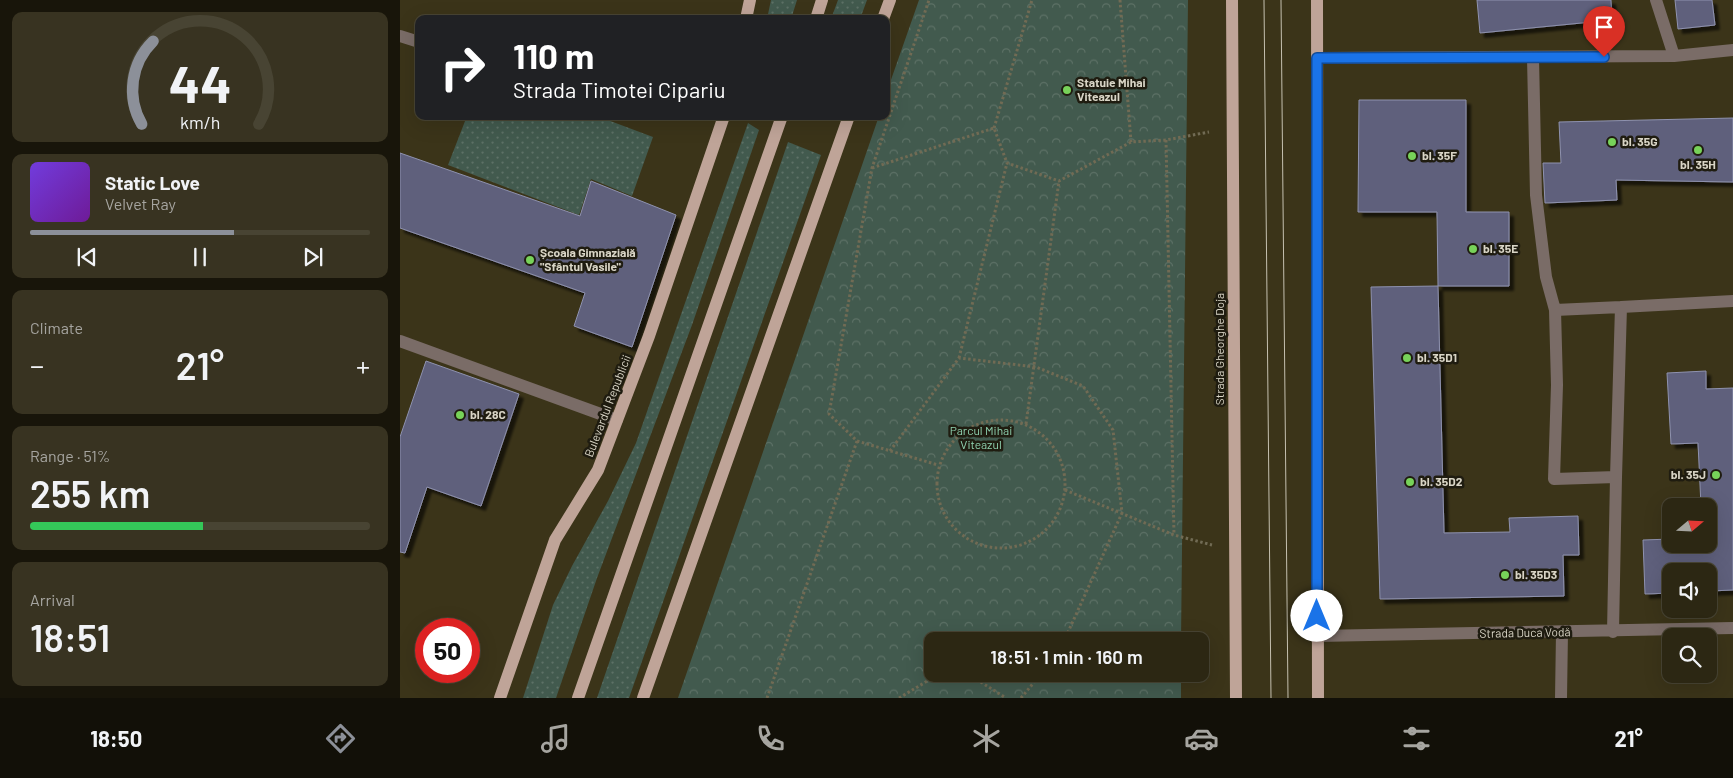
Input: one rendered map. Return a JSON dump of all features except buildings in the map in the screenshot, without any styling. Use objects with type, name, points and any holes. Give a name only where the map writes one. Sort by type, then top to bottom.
[{"type":"main road","points":[[747,15],[750,0]]},
{"type":"main road","points":[[817,15],[822,0]]},
{"type":"main road","points":[[884,15],[890,0]]},
{"type":"main road","name":"Strada Gheorghe Doja","points":[[1232,0],[1236,698]]},
{"type":"main road","points":[[1317,0],[1318,698]]},
{"type":"main road","name":"Bulevardul Republicii","points":[[500,698],[555,540],[598,470],[649,336],[723,120]]},
{"type":"main road","points":[[578,698],[781,120]]},
{"type":"main road","points":[[643,698],[848,120]]},
{"type":"street","points":[[1656,0],[1674,56]]},
{"type":"street","points":[[400,36],[415,41]]},
{"type":"street","points":[[1317,58],[1674,56],[1733,50]]},
{"type":"street","points":[[1533,58],[1536,195],[1546,277],[1555,310],[1557,385],[1554,479],[1616,477]]},
{"type":"street","points":[[1555,310],[1733,301]]},
{"type":"street","points":[[1613,632],[1621,307]]},
{"type":"street","points":[[401,346],[617,420]]},
{"type":"street","name":"Strada Duca Vodă","points":[[1317,636],[1613,632],[1733,628]]},
{"type":"street","points":[[1561,698],[1562,632]]},
{"type":"path","points":[[890,115],[929,0]]},
{"type":"path","points":[[890,451],[959,358],[1007,163],[994,128],[1032,0]]},
{"type":"path","points":[[1120,0],[1131,142]]},
{"type":"path","points":[[888,120],[872,168],[829,414],[857,441],[938,465]]},
{"type":"path","points":[[872,168],[994,128]]},
{"type":"path","points":[[1007,163],[1059,182],[1131,142],[1166,140],[1212,132]]},
{"type":"path","points":[[1166,140],[1174,535]]},
{"type":"path","points":[[1026,424],[1036,368],[1059,182]]},
{"type":"path","points":[[959,358],[1036,368],[1083,386],[1113,430],[1122,513],[1068,632]]},
{"type":"path","points":[[1006,419],[1026,424],[1044,436],[1057,451],[1064,470],[1065,490],[1059,511],[1048,529],[1030,542],[1017,546],[988,548],[968,540],[952,526],[941,508],[936,487],[938,465],[948,446],[964,430],[984,421],[1006,419]]},
{"type":"path","points":[[767,698],[857,441]]},
{"type":"path","points":[[1065,490],[1174,535],[1236,550]]},
{"type":"path","points":[[899,698],[926,682]]},
{"type":"path","points":[[981,682],[1006,698]]},
{"type":"path","points":[[1022,698],[1035,682]]},
{"type":"green space","points":[[771,0],[797,0],[792,15],[768,15]]},
{"type":"green space","points":[[838,0],[867,0],[861,15],[832,15]]},
{"type":"green space","name":"Parcul Mihai Viteazul","points":[[919,0],[1188,0],[1181,632],[924,632],[924,682],[1181,682],[1181,698],[678,698],[878,120],[890,120],[890,83]]},
{"type":"green space","points":[[465,120],[608,120],[653,137],[632,196],[591,179],[579,215],[448,165]]},
{"type":"green space","points":[[748,123],[759,130],[692,325],[597,578],[556,698],[523,698],[553,605],[608,501],[636,443]]},
{"type":"green space","points":[[788,142],[821,155],[629,698],[597,698]]},
{"type":"tram line","points":[[1264,0],[1271,698]]},
{"type":"tram line","points":[[1281,0],[1288,698]]},
{"type":"place","name":"Statuie Mihai Viteazul","points":[[1067,90]]},
{"type":"place","name":"bl. 35G","points":[[1612,142]]},
{"type":"place","name":"bl. 35H","points":[[1698,150]]},
{"type":"place","name":"bl. 35F","points":[[1412,156]]},
{"type":"place","name":"bl. 35E","points":[[1473,249]]},
{"type":"place","name":"Școala Gimnazială \"Sfântul Vasile\"","points":[[530,260]]},
{"type":"place","name":"bl. 35D1","points":[[1407,358]]},
{"type":"place","name":"bl. 28C","points":[[460,415]]},
{"type":"place","name":"bl. 35J","points":[[1716,475]]},
{"type":"place","name":"bl. 35D2","points":[[1410,482]]},
{"type":"place","name":"bl. 35D3","points":[[1505,575]]},
{"type":"route","points":[[1317,616],[1317,58],[1604,57]]}]
